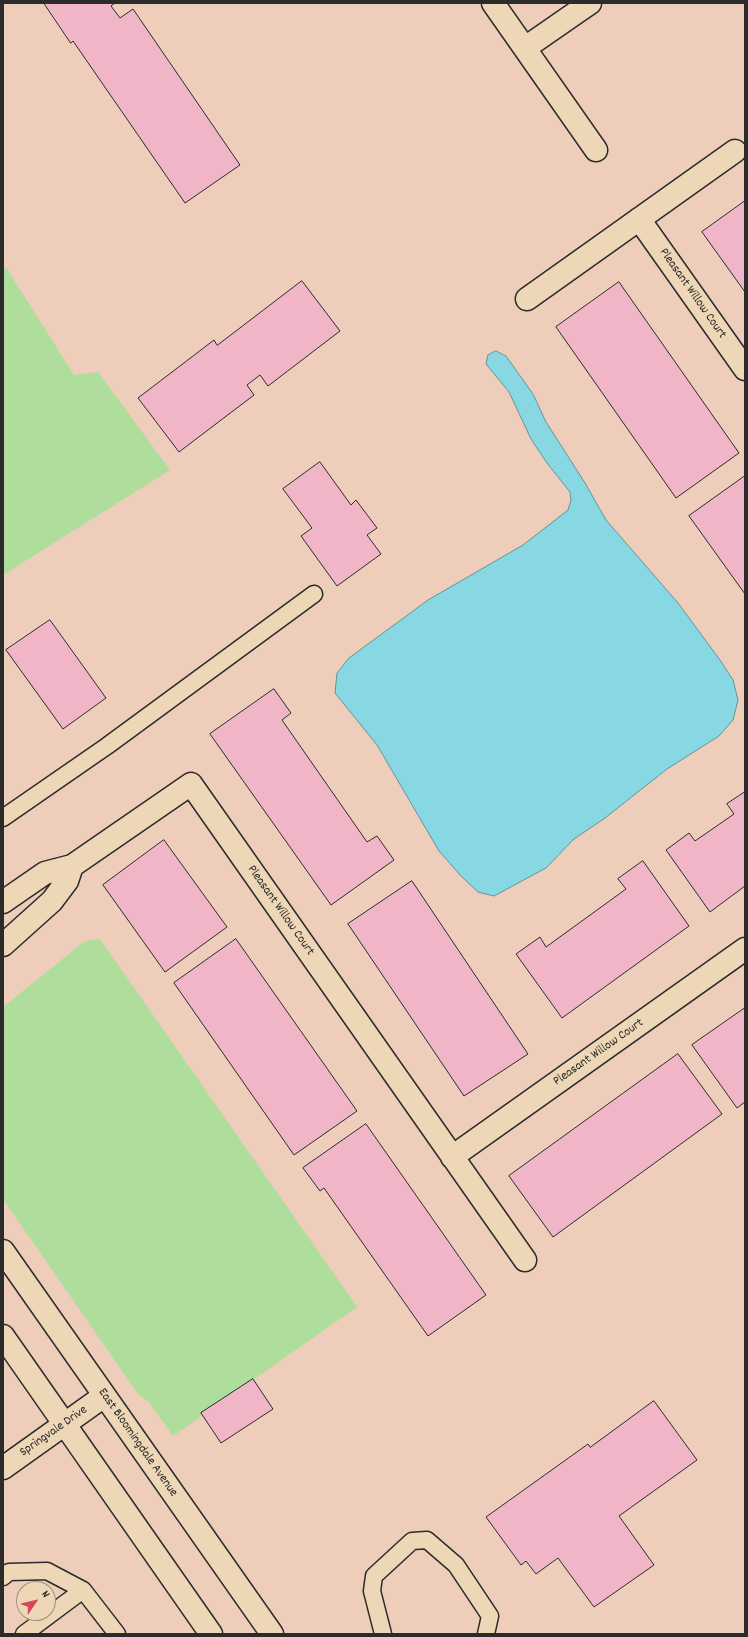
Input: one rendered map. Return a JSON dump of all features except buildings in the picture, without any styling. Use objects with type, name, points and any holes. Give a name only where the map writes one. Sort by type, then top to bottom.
[{"type":"street","points":[[493,3],[596,150]]},
{"type":"street","points":[[525,48],[590,3]]},
{"type":"street","points":[[527,299],[735,151]]},
{"type":"street","name":"Pleasant Willow Court","points":[[639,219],[745,369]]},
{"type":"street","name":"Pleasant Willow Court","points":[[3,902],[45,874],[72,866],[191,784],[525,1260]]},
{"type":"street","points":[[3,945],[52,901],[67,881],[72,866]]},
{"type":"street","name":"Pleasant Willow Court","points":[[452,1157],[745,950]]},
{"type":"street","name":"East Bloomingdale Avenue","points":[[3,1251],[272,1634]]},
{"type":"street","points":[[3,1336],[211,1634]]},
{"type":"street","name":"Springvale Drive","points":[[3,1468],[104,1396]]},
{"type":"lane","points":[[3,818],[107,746],[314,594]]},
{"type":"lane","points":[[383,1634],[372,1591],[374,1576],[412,1541],[427,1540],[456,1565],[490,1616],[486,1634]]},
{"type":"lane","points":[[3,1577],[9,1572],[47,1571],[83,1590],[117,1634]]},
{"type":"lane","points":[[24,1634],[83,1590]]},
{"type":"green space","points":[[3,267],[7,269],[74,375],[98,372],[170,470],[3,575]]},
{"type":"green space","points":[[100,939],[357,1307],[173,1436],[149,1402],[138,1394],[3,1199],[3,1007],[85,941]]},
{"type":"water","points":[[496,351],[506,356],[533,394],[546,422],[585,483],[606,520],[678,603],[720,660],[733,680],[738,700],[733,720],[719,736],[667,769],[605,818],[574,839],[546,868],[494,896],[478,892],[461,876],[439,851],[377,745],[335,693],[337,673],[349,658],[428,600],[523,545],[568,510],[571,500],[570,492],[547,463],[531,439],[509,392],[486,364],[488,355]]}]
